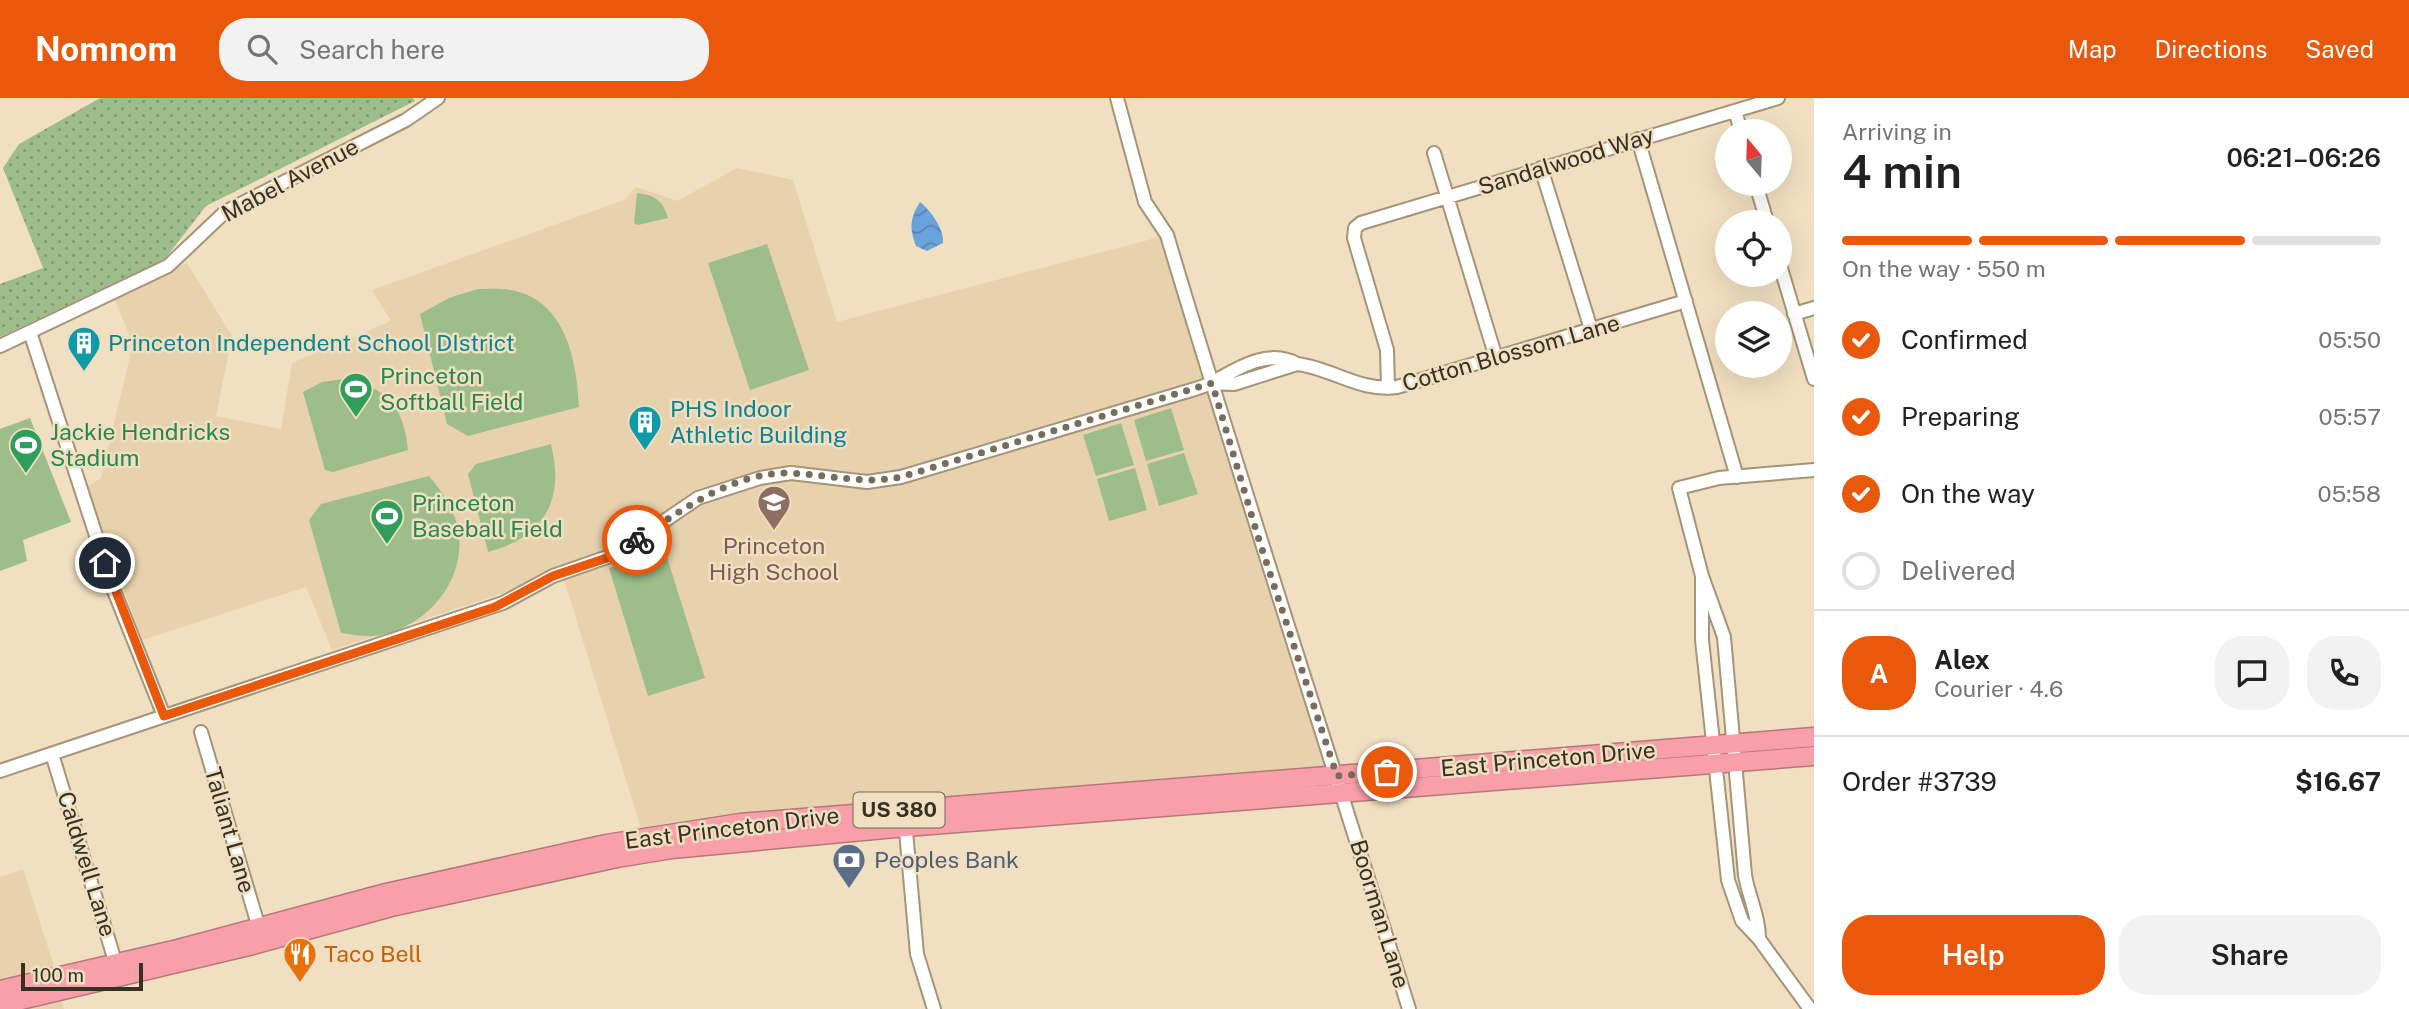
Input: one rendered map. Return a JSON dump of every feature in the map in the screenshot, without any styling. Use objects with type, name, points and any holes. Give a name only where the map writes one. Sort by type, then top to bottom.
[{"type":"highway","name":"East Princeton Drive","points":[[0,1005],[117,968],[259,928],[282,929],[386,893],[606,844],[740,823],[905,818],[1712,755],[1734,744],[1814,737]]},
{"type":"highway","name":"East Princeton Drive","points":[[1712,755],[1736,763],[1814,756]]},
{"type":"highway","name":"East Princeton Drive","points":[[0,990],[117,968],[282,929],[617,858],[742,843],[905,818]]},
{"type":"highway","points":[[740,823],[742,843]]},
{"type":"street","name":"Mabel Avenue","points":[[0,346],[168,266],[225,212],[406,120],[438,98]]},
{"type":"street","name":"Boorman Lane","points":[[1117,98],[1145,202],[1167,236],[1259,540],[1340,784],[1409,1009]]},
{"type":"street","name":"Sandalwood Way","points":[[1388,388],[1387,350],[1354,238],[1355,228],[1366,221],[1779,98]]},
{"type":"street","points":[[1735,111],[1737,119]]},
{"type":"street","points":[[1638,139],[1737,477]]},
{"type":"street","points":[[1434,153],[1496,358]]},
{"type":"street","points":[[1541,168],[1591,329]]},
{"type":"street","points":[[1786,287],[1814,379]]},
{"type":"street","name":"Cotton Blossom Lane","points":[[0,771],[503,603],[553,576],[615,554],[698,498],[738,485],[784,473],[867,482],[901,477],[1212,383],[1234,384],[1297,364],[1319,368],[1363,386],[1388,388],[1686,302]]},
{"type":"street","points":[[1794,314],[1814,308]]},
{"type":"street","points":[[30,332],[114,592],[164,716]]},
{"type":"street","points":[[1759,939],[1759,917],[1749,895],[1745,875],[1724,637],[1702,576],[1679,488],[1737,477],[1814,470]]},
{"type":"street","points":[[1702,576],[1702,640],[1712,755],[1730,891],[1742,920],[1810,1009]]},
{"type":"street","name":"Taliant Lane","points":[[201,732],[259,928]]},
{"type":"street","name":"Caldwell Lane","points":[[52,754],[117,968]]},
{"type":"street","points":[[905,818],[918,954],[934,1009]]},
{"type":"shaded area","name":"Princeton High School","points":[[737,168],[793,180],[837,322],[1167,235],[1280,596],[1325,767],[647,848],[562,573],[332,650],[306,587],[142,640],[87,487],[101,478],[133,344],[114,298],[187,263],[232,336],[216,416],[281,429],[292,363],[391,321],[372,290],[624,200],[636,187],[677,201]]},
{"type":"shaded area","points":[[23,869],[52,960],[64,1009],[0,1009],[0,877]]},
{"type":"green space","points":[[100,98],[413,98],[415,101],[206,206],[164,260],[0,337],[0,284],[43,268],[3,168],[19,144]]},
{"type":"green space","points":[[637,193],[657,200],[668,218],[638,225],[634,223]]},
{"type":"green space","points":[[767,244],[809,370],[750,390],[708,263]]},
{"type":"green space","points":[[478,289],[507,289],[530,296],[545,306],[556,319],[571,352],[579,407],[468,436],[447,424],[420,314],[449,298]]},
{"type":"green space","name":"Princeton Softball Field","points":[[344,379],[372,387],[391,401],[402,422],[408,450],[333,472],[325,470],[303,392],[322,382]]},
{"type":"green space","points":[[1171,408],[1184,450],[1146,461],[1134,420]]},
{"type":"green space","name":"Jackie Hendricks Stadium","points":[[30,418],[71,522],[23,540],[27,561],[0,571],[0,429]]},
{"type":"green space","points":[[1121,423],[1134,465],[1096,476],[1083,435]]},
{"type":"green space","points":[[551,444],[555,483],[546,514],[523,537],[488,552],[468,474],[476,464]]},
{"type":"green space","points":[[1184,453],[1198,494],[1159,506],[1147,464]]},
{"type":"green space","points":[[1135,468],[1147,510],[1109,521],[1097,479]]},
{"type":"green space","name":"Princeton Baseball Field","points":[[429,476],[446,500],[458,528],[459,548],[449,584],[439,600],[426,613],[393,632],[374,636],[341,633],[309,520],[321,504]]},
{"type":"green space","points":[[665,551],[705,678],[648,696],[609,568]]},
{"type":"water","points":[[920,202],[936,220],[943,237],[943,243],[927,251],[916,246],[912,234],[912,218]]},
{"type":"way so far","points":[[637,540],[698,498],[768,475],[791,473],[867,482],[885,481],[1212,383],[1259,540],[1292,632],[1337,776],[1387,772]]},
{"type":"place","name":"Princeton Independent School DIstrict","points":[[84,373]]},
{"type":"place","name":"Princeton Softball Field","points":[[356,419]]},
{"type":"place","name":"PHS Indoor Athletic Building","points":[[645,452]]},
{"type":"place","name":"Jackie Hendricks Stadium","points":[[26,475]]},
{"type":"place","name":"Princeton High School","points":[[774,532]]},
{"type":"place","name":"Princeton Baseball Field","points":[[387,546]]},
{"type":"place","name":"Peoples Bank","points":[[849,890]]},
{"type":"place","name":"Taco Bell","points":[[300,984]]},
{"type":"route","points":[[105,563],[164,716],[495,607],[562,572],[607,558],[637,540]]}]
